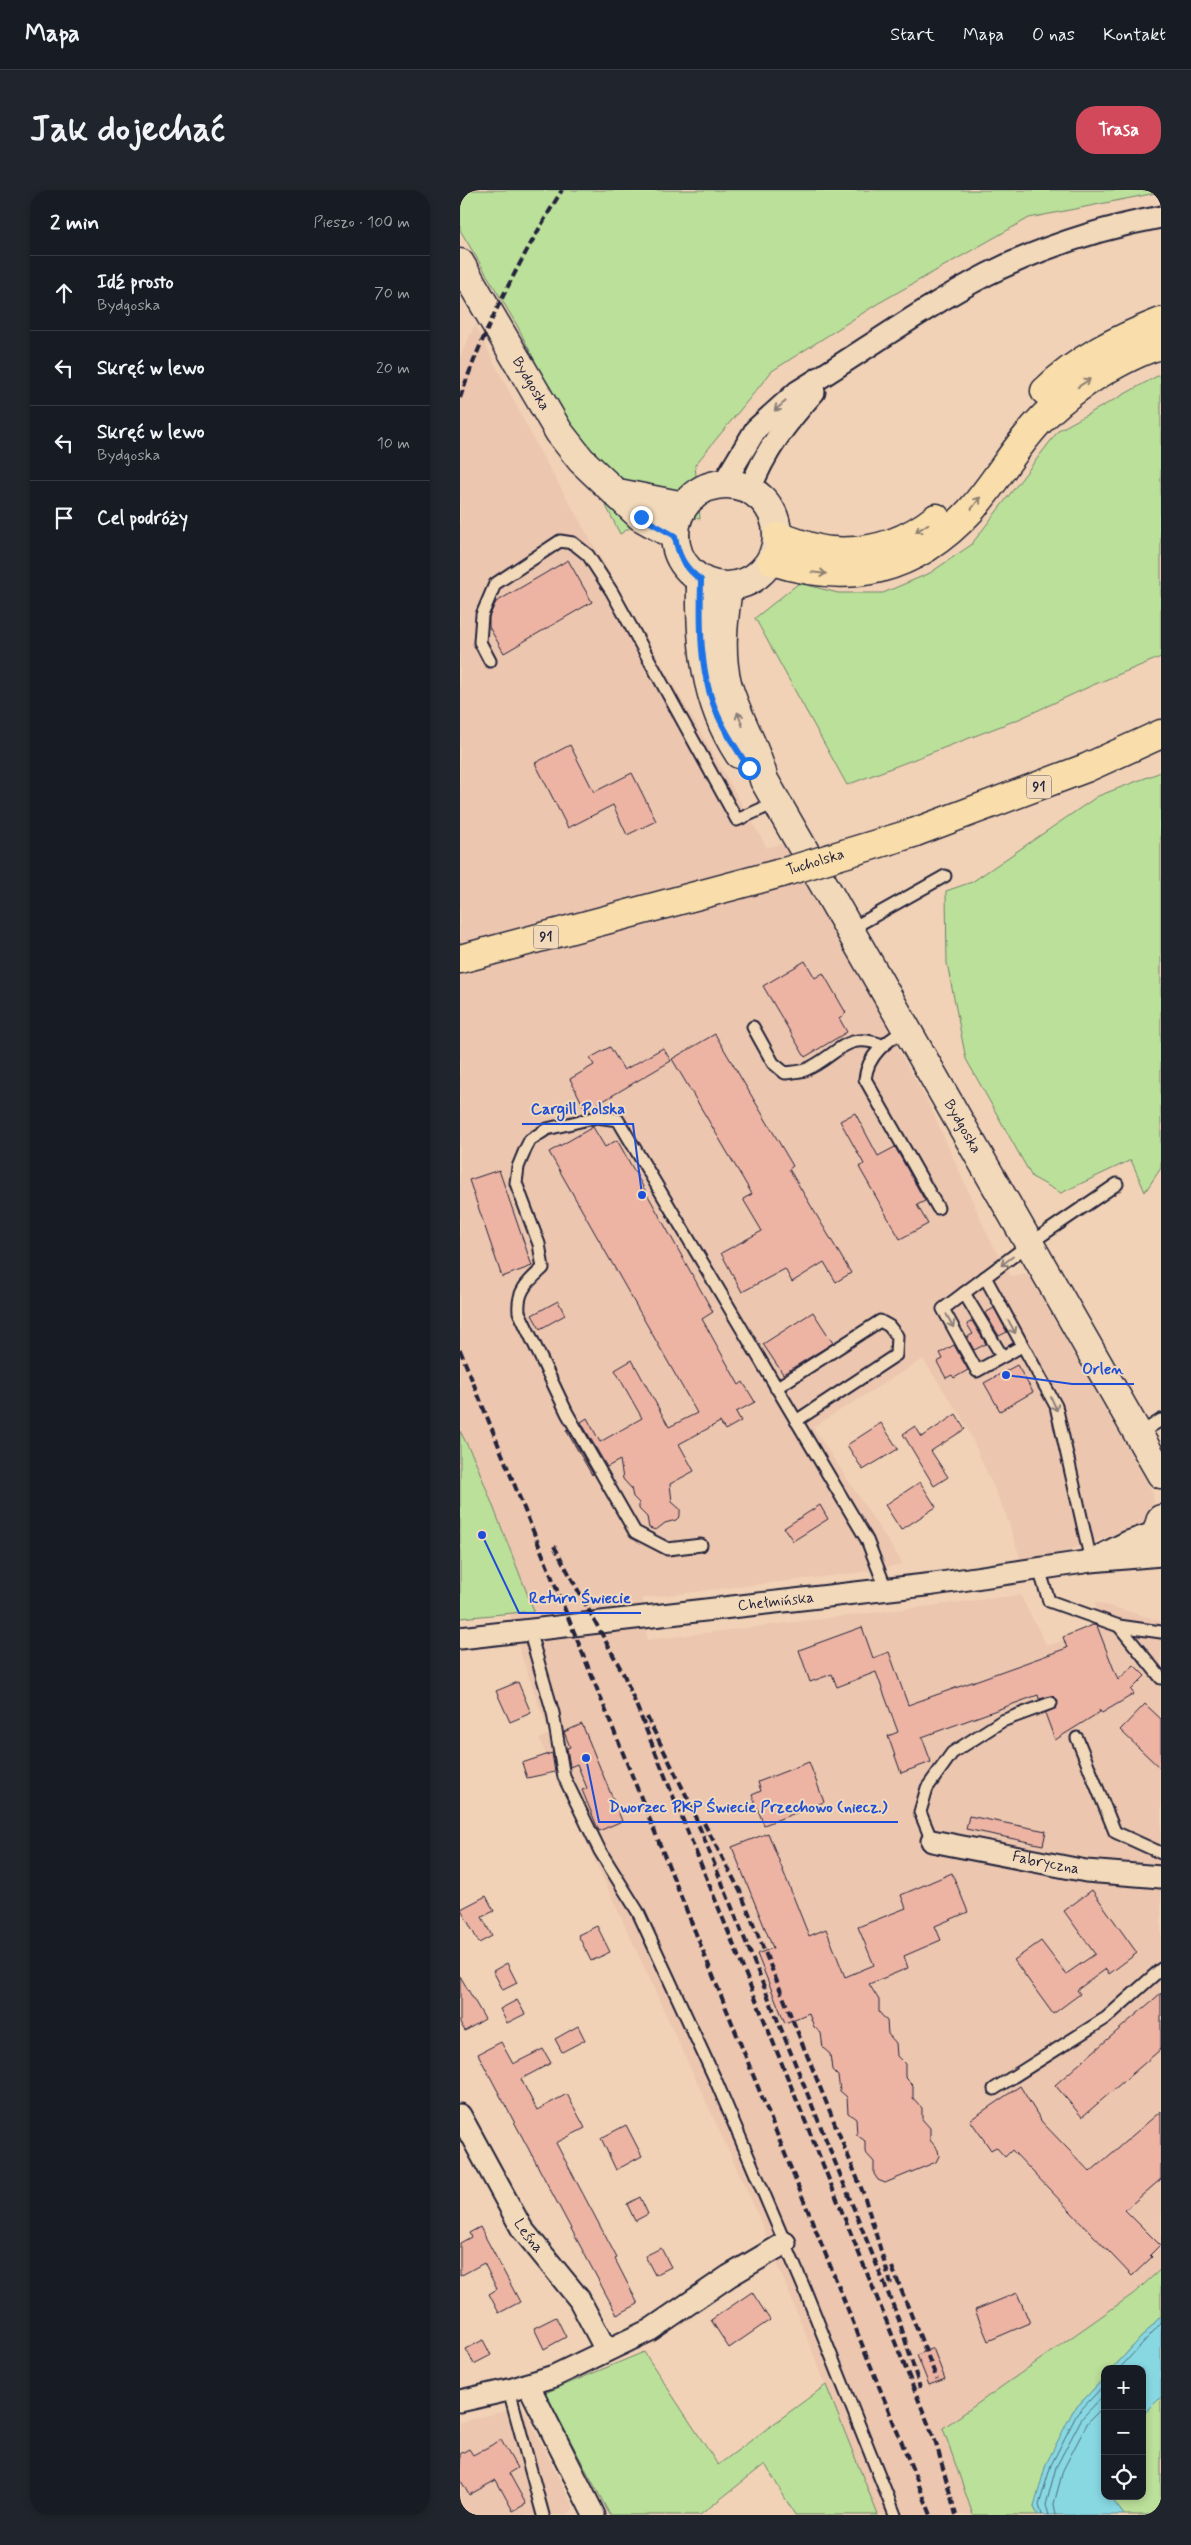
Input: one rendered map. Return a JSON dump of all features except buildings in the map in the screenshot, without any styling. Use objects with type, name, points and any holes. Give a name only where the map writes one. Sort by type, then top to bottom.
[{"type":"main road","points":[[775,549],[872,550],[900,540],[922,529],[949,507],[1026,410],[1059,378],[1110,344],[1161,322]]},
{"type":"main road","points":[[775,549],[821,574],[854,574],[885,568],[910,557],[946,534],[971,510],[1037,424],[1059,401],[1082,384],[1126,358],[1161,345]]},
{"type":"main road","name":"Tucholska","points":[[460,959],[781,873],[914,833],[1078,772],[1161,734]]},
{"type":"street","points":[[723,484],[756,429],[797,392],[953,294],[989,274],[1052,246],[1123,224],[1161,217]]},
{"type":"street","name":"Bydgoska","points":[[460,263],[559,432],[596,476],[618,493],[641,517],[675,536]]},
{"type":"street","points":[[750,490],[759,464],[786,423],[834,369]]},
{"type":"street","points":[[723,484],[736,485],[750,490],[770,508],[775,521],[775,549],[750,581],[728,586],[714,585],[701,580],[682,561],[677,549],[675,536],[677,520],[684,506],[701,491],[723,484]]},
{"type":"street","name":"Bydgoska","points":[[618,493],[684,506]]},
{"type":"street","name":"Bydgoska","points":[[701,580],[705,671],[715,709],[730,741],[749,768],[770,791]]},
{"type":"street","name":"Bydgoska","points":[[728,586],[724,615],[723,653],[727,682],[745,731],[759,759],[770,791],[1029,1244],[1150,1427],[1161,1474]]},
{"type":"street","name":"Chełmińska","points":[[460,1638],[886,1589],[1039,1569],[1091,1561],[1128,1542],[1160,1539]]},
{"type":"street","name":"Fabryczna","points":[[932,1841],[1086,1871],[1161,1877]]},
{"type":"street","name":"Leśna","points":[[460,2115],[522,2229],[579,2298],[606,2350]]},
{"type":"street","points":[[460,2401],[554,2376],[650,2330],[729,2276],[785,2243]]},
{"type":"street","points":[[518,2387],[594,2515]]},
{"type":"lane","points":[[490,661],[480,642],[482,615],[495,584],[560,540],[573,543],[588,555],[612,592],[737,820],[770,791]]},
{"type":"lane","points":[[849,930],[945,876]]},
{"type":"lane","points":[[752,1027],[773,1063],[785,1073],[804,1070],[852,1041],[868,1039],[882,1045]]},
{"type":"lane","points":[[906,1029],[882,1045],[866,1067],[865,1080],[938,1208]]},
{"type":"lane","points":[[702,1545],[668,1549],[634,1532],[568,1413],[519,1312],[518,1301],[523,1287],[543,1268],[539,1244],[516,1183],[518,1167],[530,1140],[547,1129],[597,1116],[618,1120],[866,1540],[886,1589]]},
{"type":"lane","points":[[1022,1346],[977,1371],[943,1309],[1029,1244],[1117,1184]]},
{"type":"lane","points":[[985,1277],[1056,1406],[1091,1561]]},
{"type":"lane","points":[[964,1293],[1002,1356]]},
{"type":"lane","points":[[776,1388],[880,1321],[889,1326],[897,1336],[896,1355],[796,1421]]},
{"type":"lane","points":[[1039,1569],[1049,1601],[1119,1626],[1161,1632]]},
{"type":"lane","points":[[1119,1626],[1161,1678]]},
{"type":"lane","points":[[530,1630],[553,1713],[564,1777],[600,1851],[638,1912],[716,2081],[785,2243],[895,2515]]},
{"type":"lane","points":[[932,1841],[920,1812],[927,1788],[952,1753],[1002,1721],[1051,1702]]},
{"type":"lane","points":[[1077,1738],[1115,1832],[1161,1853]]},
{"type":"lane","points":[[994,2090],[1106,2018],[1161,1969]]},
{"type":"lane","points":[[518,2387],[542,2515]]},
{"type":"shaded area","points":[[475,325],[539,450],[767,848],[790,841],[899,1051],[930,1106],[990,1240],[1011,1276],[1028,1274],[1152,1491],[1154,1502],[1151,1511],[1143,1523],[1137,1527],[1050,1556],[1022,1563],[1006,1515],[965,1423],[923,1359],[813,1427],[903,1564],[856,1573],[643,1598],[647,1640],[1020,1595],[1047,1646],[1099,1628],[1095,1602],[1161,1621],[1161,2269],[1133,2294],[945,2435],[973,2515],[878,2515],[755,2208],[539,1739],[549,1734],[520,1652],[471,1465],[460,1443],[460,357]]},
{"type":"shaded area","points":[[523,2407],[574,2509],[564,2515],[460,2515],[460,2422]]},
{"type":"green space","points":[[460,190],[1161,190],[1161,192],[1029,218],[877,304],[772,371],[695,465],[700,519],[657,511],[620,534],[518,327],[460,230]]},
{"type":"green space","points":[[1161,374],[1161,657],[1093,685],[1019,719],[847,785],[755,618],[799,583],[838,593],[883,593],[930,573],[971,545],[1059,430]]},
{"type":"green space","points":[[1161,772],[1161,1168],[1145,1192],[1131,1160],[1061,1193],[1032,1177],[966,1059],[947,963],[946,891],[972,882],[1098,796]]},
{"type":"green space","points":[[460,1431],[475,1460],[534,1611],[460,1618]]},
{"type":"green space","points":[[1161,2269],[1161,2316],[1116,2365],[1101,2365],[1101,2381],[1073,2411],[1034,2507],[1038,2515],[973,2515],[943,2428],[1133,2294]]},
{"type":"green space","points":[[644,2352],[718,2465],[826,2385],[878,2515],[795,2515],[765,2464],[700,2515],[610,2515],[545,2393]]},
{"type":"green space","points":[[1161,2397],[1161,2515],[1124,2515],[1113,2500],[1146,2500],[1146,2412]]},
{"type":"water","points":[[1161,2316],[1161,2397],[1146,2412],[1146,2365],[1116,2365]]},
{"type":"water","points":[[1101,2381],[1101,2500],[1113,2500],[1124,2515],[1038,2515],[1034,2507],[1046,2464],[1073,2411]]},
{"type":"railway","points":[[460,398],[481,344],[505,291],[562,190]]},
{"type":"railway","points":[[460,1350],[931,2515]]},
{"type":"railway","points":[[554,1546],[624,1675],[936,2443],[956,2515]]},
{"type":"railway","points":[[647,1717],[688,1799],[899,2320],[920,2388]]},
{"type":"railway","points":[[704,1823],[740,1891],[864,2195],[891,2284]]},
{"type":"railway","points":[[892,2267],[937,2379]]},
{"type":"place","name":"Cargill Polska","points":[[642,1195]]},
{"type":"place","name":"Orlen","points":[[1006,1375]]},
{"type":"place","name":"Return Świecie","points":[[482,1535]]},
{"type":"place","name":"Dworzec PKP Świecie Przechowo (niecz.)","points":[[586,1758]]},
{"type":"route","points":[[641,517],[675,536],[677,549],[682,561],[690,572],[701,580],[705,671],[715,709],[730,741],[749,768]]}]
